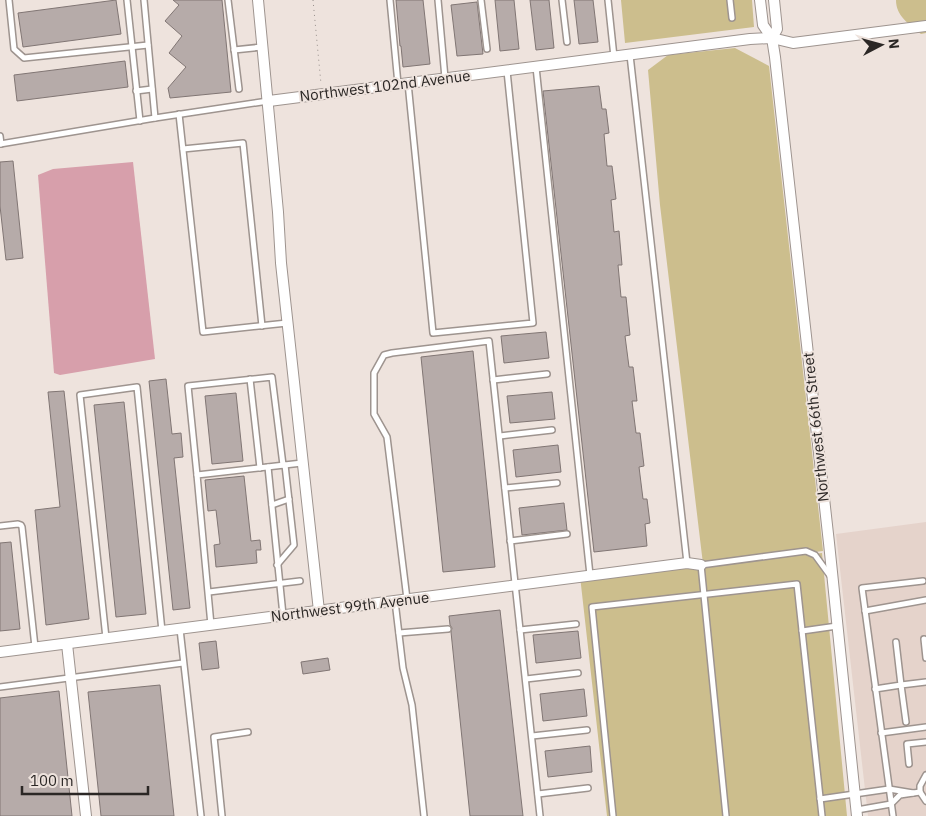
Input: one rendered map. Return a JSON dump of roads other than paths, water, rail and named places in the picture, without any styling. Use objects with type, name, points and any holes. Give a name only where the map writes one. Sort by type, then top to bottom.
[{"type":"street","points":[[258,0],[269,101],[281,263],[319,611]]},
{"type":"street","name":"Northwest 66th Street","points":[[760,0],[763,25],[772,38],[832,577],[856,813]]},
{"type":"street","name":"Northwest 66th Street","points":[[772,38],[777,29],[774,0]]},
{"type":"street","name":"Northwest 102nd Avenue","points":[[269,101],[750,39],[772,38],[793,43],[926,26]]},
{"type":"street","name":"Northwest 99th Avenue","points":[[0,652],[590,575],[687,563],[701,565]]},
{"type":"street","points":[[67,644],[86,816]]},
{"type":"lane","points":[[8,0],[14,49],[24,58],[148,46]]},
{"type":"lane","points":[[127,0],[140,121]]},
{"type":"lane","points":[[144,0],[155,118]]},
{"type":"lane","points":[[228,0],[239,89]]},
{"type":"lane","points":[[390,0],[396,71],[403,84],[433,333],[534,323],[507,71]]},
{"type":"lane","points":[[438,0],[446,78]]},
{"type":"lane","points":[[481,0],[487,49]]},
{"type":"lane","points":[[562,0],[567,42]]},
{"type":"lane","points":[[608,0],[614,57]]},
{"type":"lane","points":[[730,0],[732,18]]},
{"type":"lane","points":[[234,50],[263,47]]},
{"type":"lane","points":[[630,55],[687,563]]},
{"type":"lane","points":[[536,67],[590,575]]},
{"type":"lane","points":[[136,91],[152,89]]},
{"type":"lane","name":"Northwest 102nd Avenue","points":[[1,144],[269,101]]},
{"type":"lane","points":[[179,114],[203,332],[287,323]]},
{"type":"lane","points":[[0,136],[1,144]]},
{"type":"lane","points":[[183,149],[243,143],[262,326]]},
{"type":"lane","points":[[407,599],[387,437],[374,414],[374,373],[384,355],[489,341],[540,816]]},
{"type":"lane","points":[[493,380],[547,374]]},
{"type":"lane","points":[[211,625],[188,386],[272,377],[294,546],[277,565]]},
{"type":"lane","points":[[250,379],[260,468]]},
{"type":"lane","points":[[106,638],[80,395],[137,387],[162,631]]},
{"type":"lane","points":[[500,436],[552,430]]},
{"type":"lane","points":[[197,475],[302,464]]},
{"type":"lane","points":[[268,467],[282,616]]},
{"type":"lane","points":[[505,488],[557,483]]},
{"type":"lane","points":[[272,505],[289,499]]},
{"type":"lane","points":[[0,526],[18,524],[22,527],[36,648]]},
{"type":"lane","points":[[510,541],[567,534]]},
{"type":"lane","points":[[726,816],[701,565],[806,551],[815,555],[832,577]]},
{"type":"lane","points":[[209,592],[300,581]]},
{"type":"lane","points":[[892,816],[862,588],[922,581]]},
{"type":"lane","points":[[613,816],[592,607],[797,584],[822,816]]},
{"type":"lane","points":[[865,610],[926,600]]},
{"type":"lane","points":[[395,601],[403,668],[412,705],[424,816]]},
{"type":"lane","points":[[520,630],[576,624]]},
{"type":"lane","points":[[802,631],[837,626]]},
{"type":"lane","points":[[180,629],[201,816]]},
{"type":"lane","points":[[399,634],[448,629]]},
{"type":"lane","points":[[924,639],[926,658]]},
{"type":"lane","points":[[896,642],[906,722]]},
{"type":"lane","points":[[0,687],[71,676],[184,663]]},
{"type":"lane","points":[[526,679],[578,673]]},
{"type":"lane","points":[[875,689],[926,682]]},
{"type":"lane","points":[[881,733],[926,727]]},
{"type":"lane","points":[[532,736],[586,730]]},
{"type":"lane","points":[[222,816],[214,737],[248,732]]},
{"type":"lane","points":[[909,764],[907,744],[926,742]]},
{"type":"lane","points":[[926,775],[920,786],[920,792],[926,801]]},
{"type":"lane","points":[[538,794],[588,788]]},
{"type":"lane","points":[[820,799],[889,789],[912,793]]},
{"type":"lane","points":[[856,813],[891,804],[900,796],[920,792]]}]
